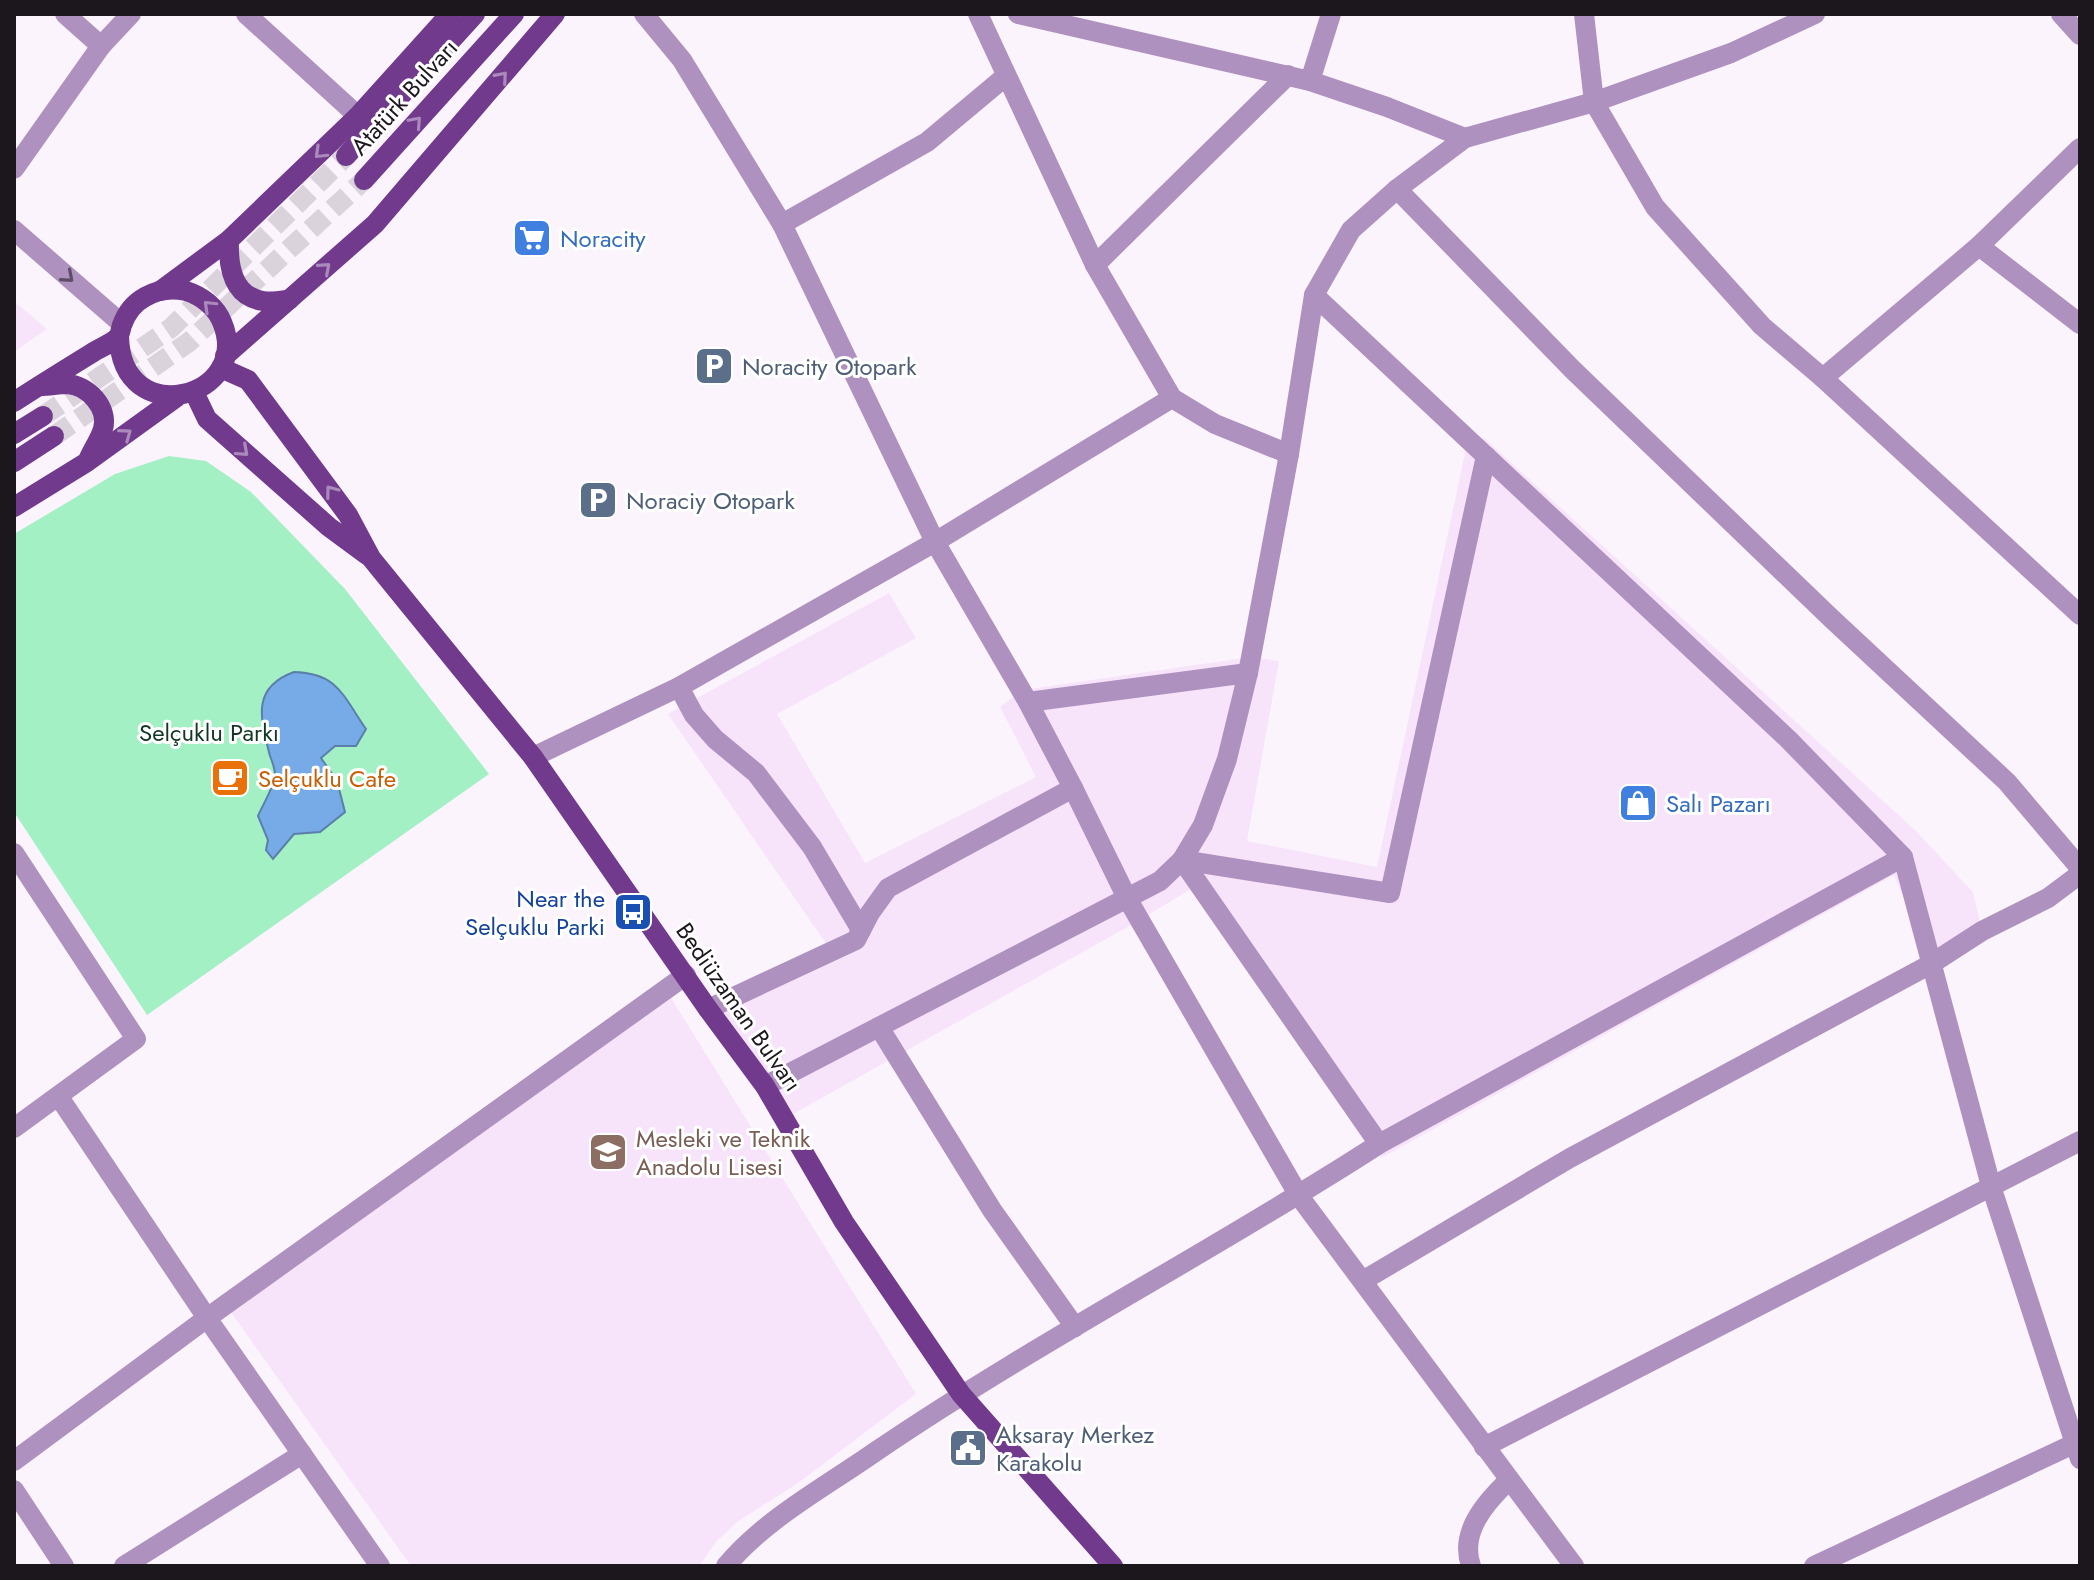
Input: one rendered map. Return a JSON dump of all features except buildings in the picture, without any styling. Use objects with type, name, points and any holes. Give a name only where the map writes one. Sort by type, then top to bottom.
[{"type":"main road","points":[[186,395],[161,396],[146,390],[133,380],[124,367],[119,352],[120,330],[131,309],[229,240],[358,116],[450,14]]},
{"type":"main road","name":"Atatürk Bulvarı","points":[[346,156],[475,14]]},
{"type":"main road","name":"Atatürk Bulvarı","points":[[364,180],[514,14]]},
{"type":"main road","points":[[14,507],[210,382],[223,362],[375,224],[555,14]]},
{"type":"main road","points":[[229,240],[228,264],[240,288],[263,301],[289,300]]},
{"type":"main road","points":[[160,291],[188,292],[211,306],[225,329],[223,362]]},
{"type":"main road","points":[[14,402],[120,330]]},
{"type":"main road","points":[[223,362],[248,380],[348,515],[371,558]]},
{"type":"main road","points":[[37,387],[78,386],[97,401],[104,413],[104,427],[87,462]]},
{"type":"main road","points":[[186,395],[207,419],[329,527],[371,558]]},
{"type":"main road","points":[[14,434],[43,416]]},
{"type":"main road","points":[[14,462],[54,436]]},
{"type":"main road","name":"Bediüzaman Bulvarı","points":[[371,558],[533,757],[765,1086],[844,1222],[961,1394],[1113,1566]]},
{"type":"street","points":[[65,14],[101,46]]},
{"type":"street","points":[[14,169],[101,46],[131,14]]},
{"type":"street","points":[[246,14],[358,116]]},
{"type":"street","points":[[644,14],[682,60],[782,224],[935,542],[1028,702],[1127,898],[1299,1196],[1574,1566]]},
{"type":"street","points":[[978,14],[1095,265],[1172,398],[1215,424],[1289,454]]},
{"type":"street","points":[[1018,14],[1095,23],[1310,81],[1465,138]]},
{"type":"street","points":[[1310,81],[1331,14]]},
{"type":"street","points":[[1584,14],[1594,102],[1655,207],[1762,326],[1823,378],[2080,615]]},
{"type":"street","points":[[765,1086],[1160,881],[1182,860],[1203,825],[1227,759],[1248,673],[1289,454],[1314,295],[1351,230],[1397,189],[1465,138],[1594,102],[1731,53],[1815,14]]},
{"type":"street","points":[[2061,14],[2080,35]]},
{"type":"street","points":[[1095,265],[1288,75]]},
{"type":"street","points":[[782,224],[927,142],[1006,76]]},
{"type":"street","points":[[1823,378],[1979,246],[2080,148]]},
{"type":"street","points":[[1397,189],[1573,370],[2007,782],[2080,868]]},
{"type":"street","points":[[14,230],[120,330]]},
{"type":"street","points":[[1979,246],[2080,324]]},
{"type":"street","points":[[1314,295],[1788,739],[1903,857],[1991,1186],[2078,1448],[1814,1566]]},
{"type":"street","points":[[533,757],[679,687],[935,542],[1172,398]]},
{"type":"street","points":[[1182,860],[1390,893],[1486,456]]},
{"type":"street","points":[[1028,702],[1248,673]]},
{"type":"street","points":[[679,687],[694,715],[715,739],[756,773],[812,847],[861,930]]},
{"type":"street","points":[[708,1009],[856,940],[888,888],[1073,788]]},
{"type":"street","points":[[14,853],[136,1039],[14,1128]]},
{"type":"street","points":[[726,1566],[743,1546],[785,1514],[961,1394],[1299,1196],[1379,1144],[1903,857]]},
{"type":"street","points":[[1182,860],[1379,1144]]},
{"type":"street","points":[[1364,1280],[1570,1158],[1931,964],[1982,931],[2048,898],[2080,874]]},
{"type":"street","points":[[14,1461],[207,1318],[686,975]]},
{"type":"street","points":[[879,1027],[992,1210],[1075,1327]]},
{"type":"street","points":[[59,1097],[207,1318],[380,1566]]},
{"type":"street","points":[[1484,1447],[2080,1141]]},
{"type":"street","points":[[124,1566],[302,1454]]},
{"type":"street","points":[[1471,1566],[1467,1554],[1473,1525],[1488,1500],[1509,1480]]},
{"type":"street","points":[[14,1490],[64,1566]]},
{"type":"shaded area","points":[[14,301],[47,329],[14,352]]},
{"type":"shaded area","name":"Salı Pazarı","points":[[1484,438],[1915,830],[1973,892],[1982,931],[1931,964],[1894,875],[1381,1158],[1379,1144],[1196,886],[784,1119],[708,1009],[831,951],[668,714],[889,593],[916,638],[777,714],[865,863],[1036,777],[1000,707],[1022,690],[1251,657],[1279,661],[1247,841],[1377,867],[1468,439]]},
{"type":"shaded area","name":"Mesleki ve Teknik Anadolu Lisesi","points":[[670,996],[916,1394],[798,1483],[737,1522],[716,1542],[699,1566],[411,1566],[228,1308]]},
{"type":"green space","name":"Selçuklu Parkı","points":[[169,456],[206,461],[251,492],[345,589],[489,774],[147,1015],[14,812],[14,534],[115,474]]},
{"type":"water","points":[[294,672],[321,677],[338,688],[366,729],[356,746],[335,746],[321,758],[337,781],[345,812],[320,832],[294,834],[273,859],[266,850],[268,840],[258,816],[275,775],[264,730],[262,706],[270,687]]},
{"type":"tunnel","points":[[43,416],[171,328],[346,156]]},
{"type":"tunnel","points":[[54,436],[189,342],[364,180]]},
{"type":"place","name":"Noracity","points":[[532,238]]},
{"type":"place","name":"Noracity Otopark","points":[[714,366]]},
{"type":"place","name":"Noraciy Otopark","points":[[598,500]]},
{"type":"place","name":"Selçuklu Cafe","points":[[230,778]]},
{"type":"place","name":"Salı Pazarı","points":[[1638,803]]},
{"type":"place","name":"Near the Selçuklu Parki","points":[[633,912]]},
{"type":"place","name":"Mesleki ve Teknik Anadolu Lisesi","points":[[608,1152]]},
{"type":"place","name":"Aksaray Merkez Karakolu","points":[[968,1448]]}]
